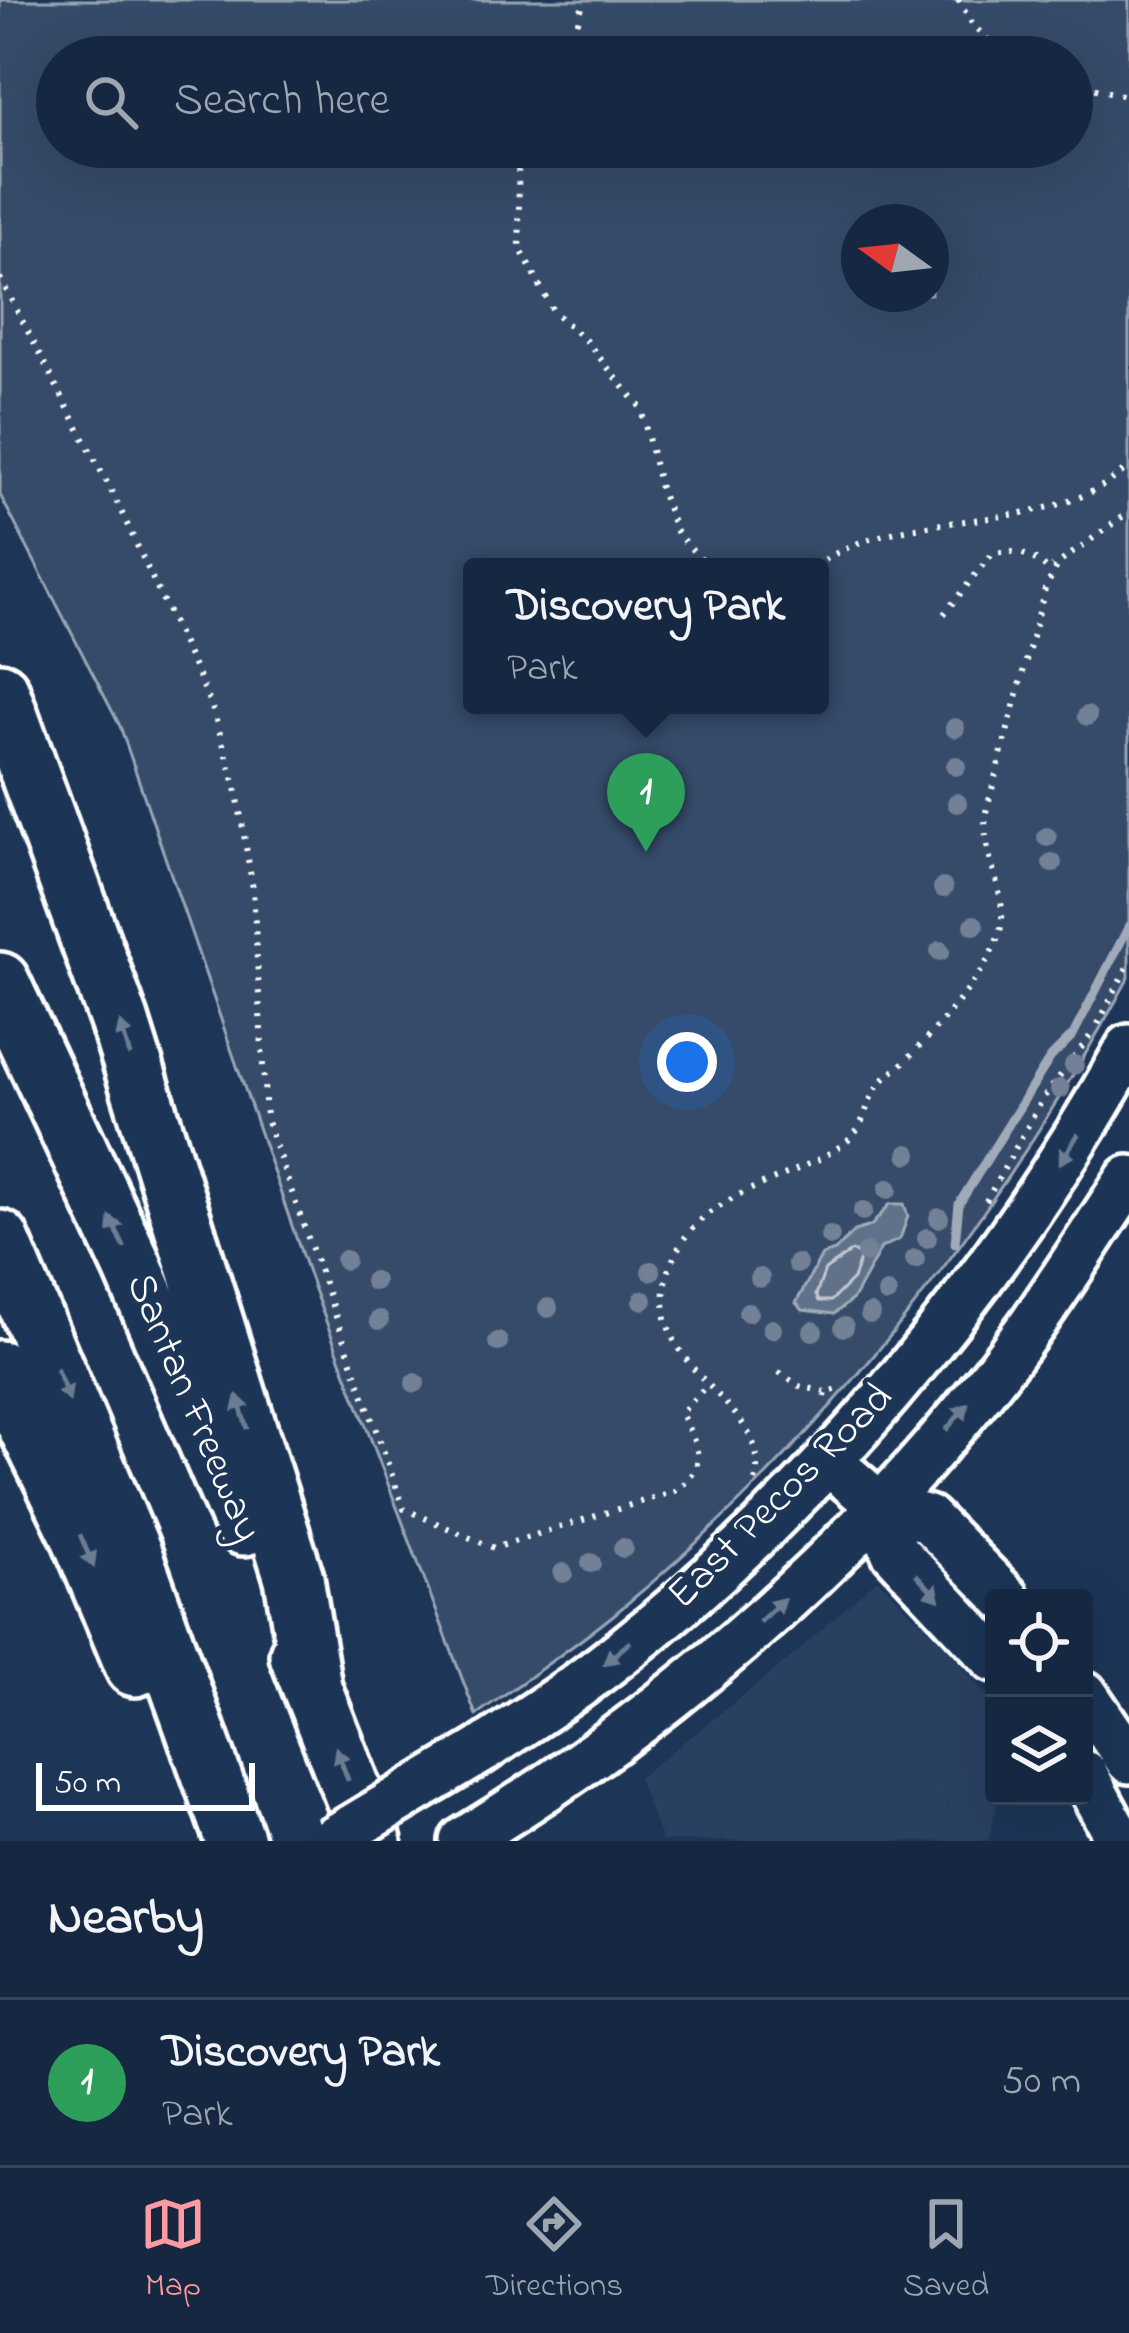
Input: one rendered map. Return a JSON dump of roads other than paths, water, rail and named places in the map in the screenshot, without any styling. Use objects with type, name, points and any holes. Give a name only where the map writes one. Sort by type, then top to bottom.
[{"type":"highway","points":[[0,692],[119,1020],[294,1578],[313,1687]]},
{"type":"highway","name":"Santan Freeway","points":[[0,982],[133,1267],[313,1687],[372,1841]]},
{"type":"highway","points":[[0,1240],[132,1553],[236,1841]]},
{"type":"highway","points":[[0,1370],[79,1532],[211,1841]]},
{"type":"main road","name":"East Pecos Road","points":[[330,1841],[482,1750],[581,1683],[729,1558],[827,1461],[930,1344],[1021,1223],[1129,1048]]},
{"type":"main road","name":"East Pecos Road","points":[[463,1841],[646,1717],[763,1618],[880,1505],[1031,1325],[1129,1179]]},
{"type":"main road","points":[[827,1461],[880,1505],[928,1519],[997,1589]]},
{"type":"main road","points":[[880,1505],[894,1551],[985,1648]]},
{"type":"main road","points":[[1086,1697],[1129,1760]]},
{"type":"main road","points":[[1093,1791],[1120,1841]]},
{"type":"water","points":[[890,1204],[904,1204],[908,1216],[900,1239],[881,1248],[853,1299],[834,1314],[803,1310],[796,1303],[822,1255],[835,1251],[854,1231],[871,1226]]},
{"type":"waterway","points":[[955,1243],[959,1204],[1050,1058],[1073,1035],[1129,926]]},
{"type":"place","name":"Discovery Park","points":[[646,852]]}]
